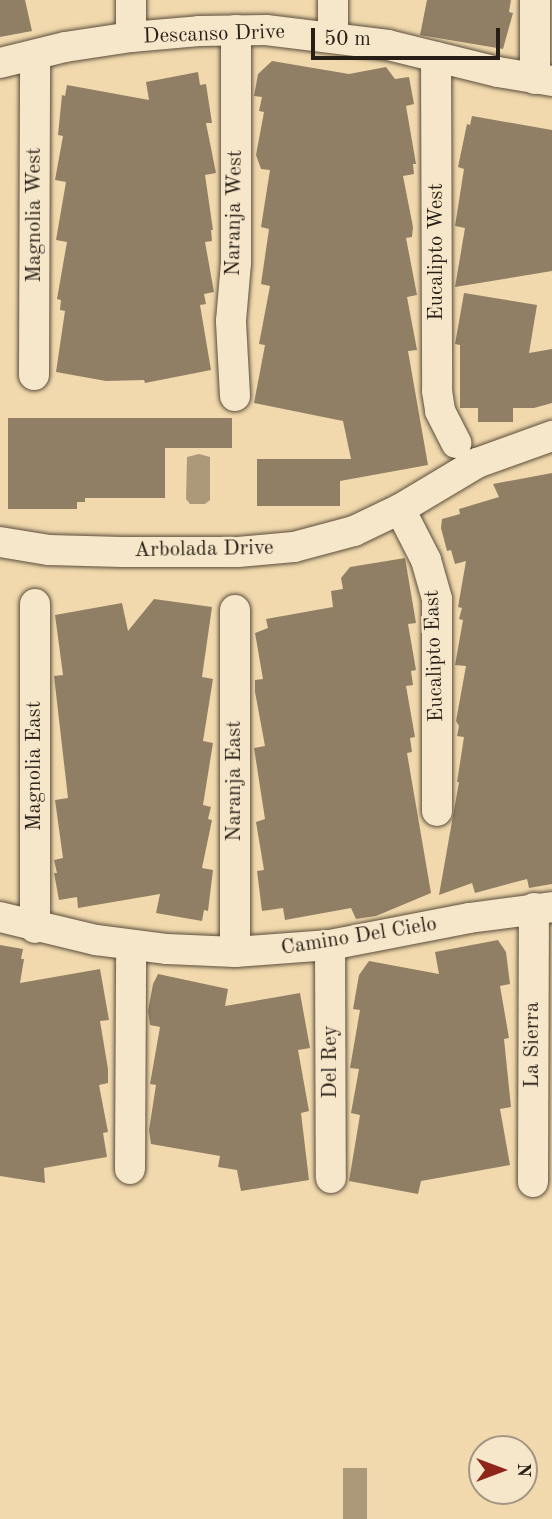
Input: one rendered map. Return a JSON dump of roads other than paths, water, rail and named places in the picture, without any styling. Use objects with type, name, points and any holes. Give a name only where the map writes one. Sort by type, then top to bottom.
[{"type":"street","points":[[131,0],[131,37]]},
{"type":"street","points":[[333,0],[333,36]]},
{"type":"street","points":[[535,0],[543,80]]},
{"type":"street","name":"Descanso Drive","points":[[0,63],[131,37],[236,30],[333,36],[543,80]]},
{"type":"street","name":"Naranja West","points":[[236,30],[236,263],[231,321],[236,396]]},
{"type":"street","name":"Magnolia West","points":[[34,375],[35,55]]},
{"type":"street","name":"Eucalipto West","points":[[436,57],[437,391],[444,421],[456,443]]},
{"type":"street","name":"Arbolada Drive","points":[[0,542],[49,551],[257,551],[330,539],[400,509],[477,463],[552,436]]},
{"type":"street","name":"Eucalipto East","points":[[400,509],[426,559],[437,599],[437,811]]},
{"type":"street","name":"Magnolia East","points":[[34,604],[34,928]]},
{"type":"street","name":"Naranja East","points":[[235,610],[236,952]]},
{"type":"street","name":"Camino Del Cielo","points":[[0,917],[34,928],[131,945],[236,952],[330,945],[543,908]]},
{"type":"street","name":"La Sierra","points":[[533,1182],[543,908]]},
{"type":"street","points":[[130,1169],[131,945]]},
{"type":"street","name":"Del Rey","points":[[330,945],[331,1178]]}]
